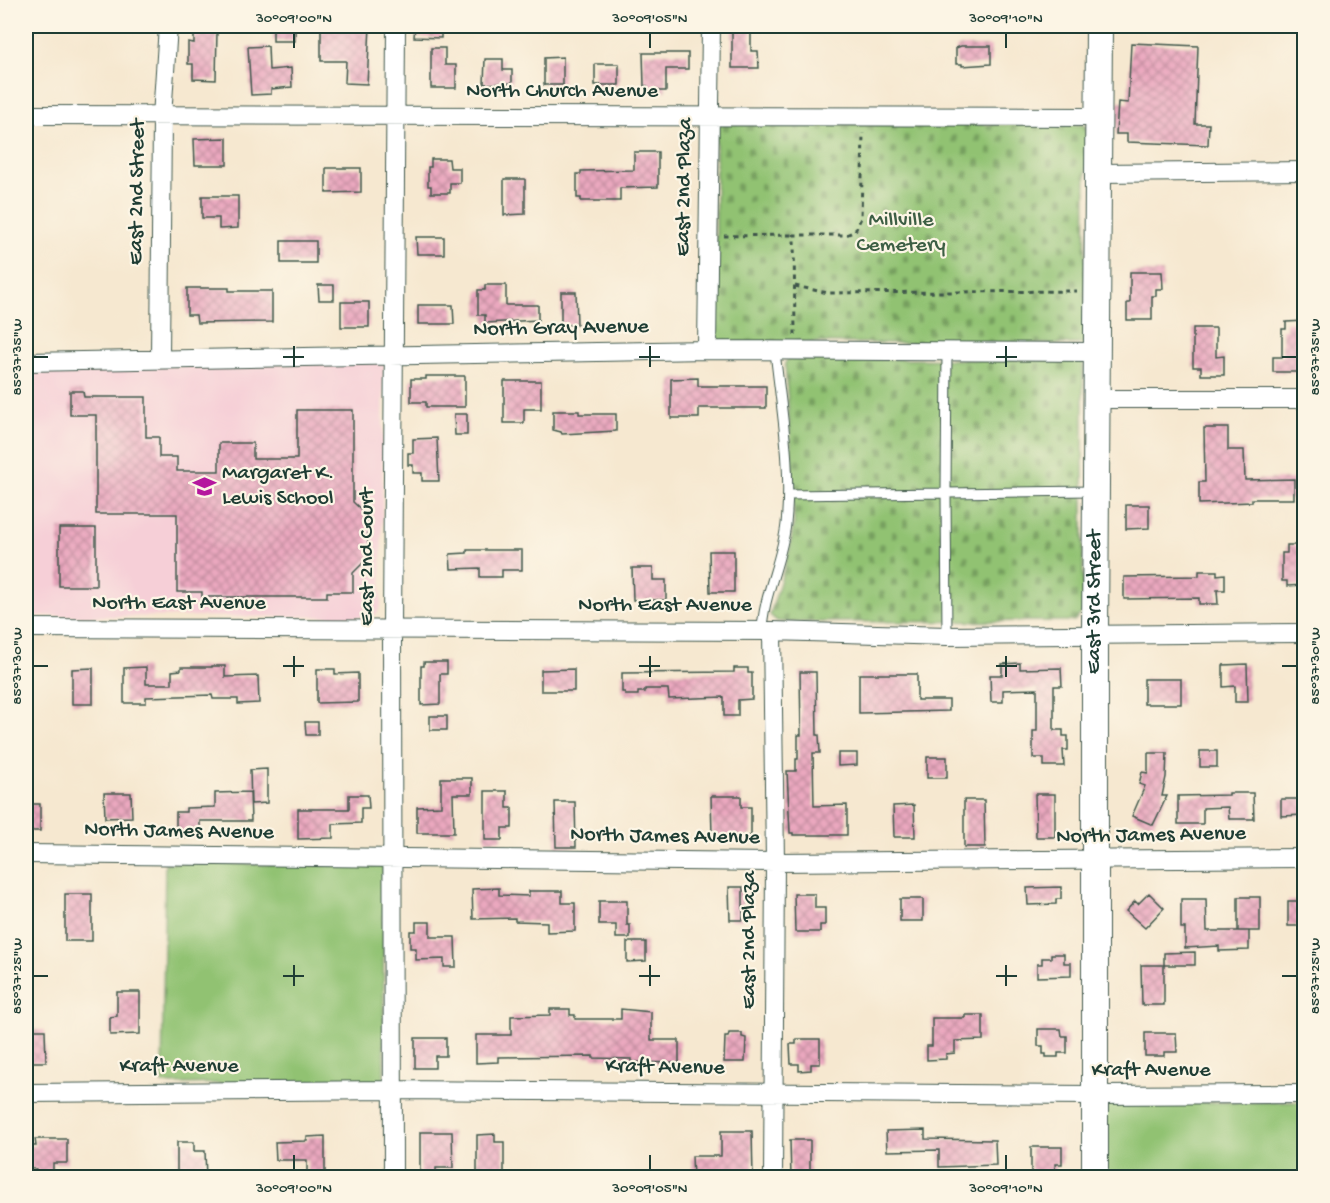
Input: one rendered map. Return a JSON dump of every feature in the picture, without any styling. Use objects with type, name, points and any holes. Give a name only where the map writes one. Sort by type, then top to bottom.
[{"type":"street","name":"East 2nd Street","points":[[160,358],[162,117],[168,26]]},
{"type":"street","name":"East 2nd Court","points":[[393,1178],[392,629],[396,26]]},
{"type":"street","name":"East 2nd Plaza","points":[[707,350],[711,26]]},
{"type":"street","name":"East 3rd Street","points":[[1095,1178],[1095,635],[1099,26]]},
{"type":"street","name":"North Church Avenue","points":[[26,115],[1098,117]]},
{"type":"street","points":[[1098,173],[1305,171]]},
{"type":"street","name":"North Gray Avenue","points":[[26,362],[707,350],[1097,352]]},
{"type":"street","points":[[1097,399],[1305,399]]},
{"type":"street","name":"North East Avenue","points":[[26,628],[767,631],[947,636],[1305,633]]},
{"type":"street","name":"East 2nd Plaza","points":[[767,631],[775,862],[773,1178]]},
{"type":"street","name":"North James Avenue","points":[[26,854],[775,862],[1305,858]]},
{"type":"street","name":"Kraft Avenue","points":[[26,1093],[393,1090],[1096,1095],[1305,1094]]},
{"type":"lane","name":"East 2nd Plaza","points":[[767,631],[762,614],[778,566],[788,495],[787,463],[775,351]]},
{"type":"lane","points":[[947,351],[947,636]]},
{"type":"lane","points":[[788,495],[1096,491]]},
{"type":"path","points":[[709,237],[846,235],[855,231],[861,218],[863,116]]},
{"type":"path","points":[[794,235],[794,351]]},
{"type":"path","points":[[795,286],[828,293],[1097,291]]},
{"type":"shaded area","name":"Margaret K. Lewis School","points":[[384,362],[381,605],[377,614],[370,617],[26,616],[26,369]]},
{"type":"green space","name":"Millville Cemetery","points":[[719,124],[1083,125],[1086,127],[1084,344],[720,342],[716,337],[716,130]]},
{"type":"green space","points":[[788,359],[1083,360],[1083,612],[1074,621],[786,622],[777,621],[770,615],[790,549],[794,522],[785,363]]},
{"type":"green space","points":[[165,863],[383,866],[384,1082],[162,1084]]},
{"type":"green space","points":[[1304,1102],[1304,1177],[1104,1178],[1105,1103]]},
{"type":"building","points":[[273,26],[295,26],[295,41],[273,41]]},
{"type":"building","points":[[321,26],[370,26],[367,84],[345,83],[346,61],[321,61]]},
{"type":"building","points":[[415,26],[441,26],[441,38],[414,37]]},
{"type":"building","points":[[732,26],[751,26],[751,51],[758,51],[759,68],[732,68]]},
{"type":"building","points":[[194,29],[217,30],[216,80],[193,79],[193,64],[188,64],[188,42],[194,43]]},
{"type":"building","points":[[1131,43],[1198,46],[1195,124],[1209,124],[1208,145],[1127,142],[1127,134],[1116,134],[1118,102],[1128,103]]},
{"type":"building","points":[[268,46],[269,70],[291,68],[292,87],[271,89],[271,94],[251,95],[248,47]]},
{"type":"building","points":[[991,46],[991,64],[962,66],[962,64],[956,64],[956,48]]},
{"type":"building","points":[[431,48],[445,48],[445,65],[456,65],[456,88],[431,88]]},
{"type":"building","points":[[643,53],[688,53],[688,69],[666,69],[666,91],[648,91],[647,86],[644,86]]},
{"type":"building","points":[[563,57],[563,85],[544,85],[544,58]]},
{"type":"building","points":[[485,59],[503,59],[503,70],[512,70],[512,83],[484,84]]},
{"type":"building","points":[[595,64],[619,64],[619,85],[595,85]]},
{"type":"building","points":[[227,138],[227,165],[195,165],[194,139]]},
{"type":"building","points":[[634,152],[658,152],[658,187],[620,188],[620,201],[581,201],[581,198],[577,198],[577,174],[581,174],[581,171],[634,170]]},
{"type":"building","points":[[431,159],[449,159],[450,168],[460,168],[460,183],[450,183],[450,193],[431,193],[431,186],[428,186],[428,167],[431,167]]},
{"type":"building","points":[[326,168],[361,168],[361,192],[326,193]]},
{"type":"building","points":[[504,179],[525,179],[525,214],[504,215]]},
{"type":"building","points":[[202,196],[238,196],[238,228],[219,229],[219,218],[202,218]]},
{"type":"building","points":[[416,237],[444,237],[444,254],[417,254]]},
{"type":"building","points":[[281,241],[316,241],[316,263],[281,263]]},
{"type":"building","points":[[1130,272],[1162,272],[1163,289],[1156,289],[1156,296],[1152,296],[1152,320],[1127,320],[1127,303],[1130,303]]},
{"type":"building","points":[[318,285],[334,285],[334,300],[319,300]]},
{"type":"building","points":[[485,285],[506,285],[506,305],[538,305],[538,320],[485,323],[485,315],[478,315],[478,290],[485,290]]},
{"type":"building","points":[[187,288],[272,291],[272,322],[197,323],[196,315],[187,315]]},
{"type":"building","points":[[561,292],[576,292],[577,325],[561,325]]},
{"type":"building","points":[[341,302],[369,302],[369,327],[341,327]]},
{"type":"building","points":[[418,305],[453,305],[454,324],[418,324]]},
{"type":"building","points":[[1305,321],[1305,372],[1273,372],[1273,357],[1282,357],[1282,329],[1286,329],[1286,322]]},
{"type":"building","points":[[1193,328],[1216,328],[1216,357],[1224,356],[1224,375],[1201,375],[1201,367],[1193,367]]},
{"type":"building","points":[[426,376],[465,376],[465,407],[426,407],[426,402],[411,402],[411,379],[426,379]]},
{"type":"building","points":[[698,378],[698,386],[766,386],[766,408],[699,408],[699,418],[671,418],[671,379]]},
{"type":"building","points":[[504,381],[541,381],[541,409],[524,409],[524,423],[504,423]]},
{"type":"building","points":[[70,391],[83,391],[84,397],[146,397],[146,437],[159,437],[159,457],[177,457],[177,471],[219,471],[219,443],[253,443],[253,459],[297,459],[297,410],[353,410],[353,502],[368,516],[368,558],[353,573],[353,592],[327,592],[327,597],[202,597],[202,592],[177,592],[177,514],[96,514],[96,415],[70,415]]},
{"type":"building","points":[[553,411],[616,414],[616,431],[562,434],[553,430]]},
{"type":"building","points":[[454,414],[467,414],[467,435],[455,435]]},
{"type":"building","points":[[1204,428],[1228,428],[1228,450],[1244,450],[1245,480],[1294,479],[1294,499],[1252,499],[1252,502],[1199,504],[1199,482],[1205,482]]},
{"type":"building","points":[[437,438],[439,481],[422,481],[422,473],[413,473],[413,465],[408,465],[408,453],[413,453],[413,439]]},
{"type":"building","points":[[1126,505],[1149,505],[1149,528],[1126,529]]},
{"type":"building","points":[[59,528],[96,528],[96,586],[59,586]]},
{"type":"building","points":[[1287,545],[1299,545],[1299,553],[1305,553],[1305,585],[1287,586],[1287,581],[1282,581],[1282,553],[1287,553]]},
{"type":"building","points":[[467,550],[522,550],[522,570],[502,570],[502,577],[480,577],[480,568],[451,569],[450,554],[467,553]]},
{"type":"building","points":[[709,551],[734,551],[734,592],[710,592]]},
{"type":"building","points":[[632,568],[653,568],[653,580],[666,580],[666,600],[633,600]]},
{"type":"building","points":[[1199,571],[1217,571],[1217,575],[1225,574],[1225,590],[1217,590],[1218,604],[1199,604],[1199,598],[1124,599],[1124,577],[1199,576]]},
{"type":"building","points":[[424,662],[447,662],[447,674],[440,674],[440,704],[421,705],[421,666],[424,666]]},
{"type":"building","points":[[1020,663],[1020,669],[1061,668],[1062,686],[1054,686],[1054,730],[1063,730],[1063,736],[1068,736],[1068,750],[1063,750],[1064,766],[1044,766],[1044,758],[1033,758],[1033,731],[1037,731],[1037,689],[1003,690],[1003,702],[991,702],[990,675],[1002,675],[1002,664]]},
{"type":"building","points":[[1247,664],[1248,702],[1235,702],[1235,686],[1223,687],[1223,665]]},
{"type":"building","points":[[225,666],[225,677],[258,676],[259,703],[238,704],[238,699],[213,699],[212,695],[146,697],[146,703],[124,703],[124,668],[146,667],[146,684],[172,684],[172,671],[181,670],[181,667]]},
{"type":"building","points":[[93,668],[93,704],[72,704],[72,669]]},
{"type":"building","points":[[734,668],[748,668],[748,673],[752,673],[752,699],[738,700],[738,716],[724,716],[724,697],[669,699],[668,689],[645,689],[645,692],[638,692],[638,695],[625,695],[625,692],[622,692],[622,673],[734,672]]},
{"type":"building","points":[[317,669],[335,669],[335,674],[358,673],[358,702],[317,703]]},
{"type":"building","points":[[574,669],[574,691],[541,691],[541,670]]},
{"type":"building","points":[[800,672],[816,672],[817,735],[819,735],[820,753],[813,753],[814,806],[847,805],[847,835],[793,835],[790,833],[787,771],[796,771],[796,759],[798,759],[798,735],[801,735]]},
{"type":"building","points":[[859,674],[917,674],[917,700],[949,700],[949,711],[859,713]]},
{"type":"building","points":[[1144,679],[1181,679],[1181,704],[1144,704]]},
{"type":"building","points":[[430,716],[447,716],[447,730],[430,730]]},
{"type":"building","points":[[305,722],[318,722],[318,735],[306,735]]},
{"type":"building","points":[[1200,751],[1217,751],[1217,767],[1200,767]]},
{"type":"building","points":[[838,753],[857,753],[857,765],[838,766]]},
{"type":"building","points":[[1148,753],[1167,753],[1162,796],[1167,796],[1153,825],[1132,816],[1145,786],[1139,784],[1142,772],[1148,773]]},
{"type":"building","points":[[927,757],[947,757],[947,778],[927,778]]},
{"type":"building","points":[[267,769],[267,803],[251,804],[250,770]]},
{"type":"building","points":[[441,778],[472,778],[472,794],[453,794],[454,833],[417,833],[417,807],[441,806]]},
{"type":"building","points":[[485,791],[507,791],[507,808],[512,808],[512,828],[502,828],[502,840],[485,840]]},
{"type":"building","points":[[250,792],[251,821],[200,821],[200,837],[176,837],[176,812],[186,812],[186,808],[215,807],[215,793]]},
{"type":"building","points":[[104,793],[131,793],[132,817],[105,818]]},
{"type":"building","points":[[1229,793],[1253,793],[1254,819],[1229,819],[1228,807],[1203,808],[1203,824],[1178,824],[1178,796],[1229,795]]},
{"type":"building","points":[[1035,794],[1055,794],[1055,837],[1036,837]]},
{"type":"building","points":[[349,795],[368,795],[369,808],[361,808],[361,823],[333,824],[333,838],[298,839],[298,809],[349,809]]},
{"type":"building","points":[[711,796],[741,796],[741,807],[751,807],[751,836],[741,836],[741,841],[726,841],[726,836],[712,836]]},
{"type":"building","points":[[1281,799],[1305,799],[1305,815],[1281,816]]},
{"type":"building","points":[[964,800],[984,800],[985,847],[964,847]]},
{"type":"building","points":[[555,802],[575,802],[576,847],[556,847]]},
{"type":"building","points":[[26,804],[40,804],[40,831],[26,831]]},
{"type":"building","points":[[914,805],[915,837],[894,837],[893,806]]},
{"type":"building","points":[[729,887],[743,887],[743,920],[730,920]]},
{"type":"building","points":[[1061,887],[1061,899],[1056,899],[1056,904],[1028,905],[1027,888]]},
{"type":"building","points":[[499,888],[499,895],[529,896],[529,891],[562,891],[562,903],[575,903],[575,931],[547,932],[547,922],[515,921],[515,918],[473,919],[472,889]]},
{"type":"building","points":[[1149,893],[1164,908],[1145,928],[1126,911],[1135,901],[1138,904]]},
{"type":"building","points":[[65,894],[92,894],[92,941],[65,941]]},
{"type":"building","points":[[794,894],[815,894],[815,908],[825,908],[825,925],[820,925],[820,932],[795,932]]},
{"type":"building","points":[[1238,897],[1260,897],[1260,931],[1238,931]]},
{"type":"building","points":[[900,899],[923,899],[923,921],[900,921]]},
{"type":"building","points":[[1181,899],[1206,899],[1207,931],[1249,931],[1249,950],[1219,951],[1219,946],[1185,948],[1185,928],[1181,928]]},
{"type":"building","points":[[599,901],[627,901],[627,925],[630,925],[630,938],[616,938],[616,925],[599,925]]},
{"type":"building","points":[[1288,901],[1305,901],[1305,926],[1288,926]]},
{"type":"building","points":[[416,922],[430,922],[430,937],[455,937],[456,967],[444,967],[444,959],[416,960],[416,948],[410,948],[410,931],[416,931]]},
{"type":"building","points":[[627,942],[646,942],[646,961],[627,962]]},
{"type":"building","points":[[1195,952],[1195,965],[1164,965],[1164,953]]},
{"type":"building","points":[[1051,954],[1064,954],[1064,963],[1071,963],[1071,976],[1037,977],[1037,964],[1042,964],[1042,958],[1051,958]]},
{"type":"building","points":[[1141,965],[1164,965],[1164,1005],[1142,1005]]},
{"type":"building","points":[[117,992],[140,992],[140,1034],[110,1035],[110,1017],[117,1016]]},
{"type":"building","points":[[550,1009],[570,1009],[570,1015],[575,1015],[575,1019],[621,1019],[621,1009],[651,1012],[651,1040],[679,1040],[679,1063],[631,1062],[631,1059],[593,1058],[593,1056],[498,1057],[498,1062],[476,1063],[476,1035],[511,1035],[511,1016],[550,1015]]},
{"type":"building","points":[[965,1015],[983,1015],[983,1040],[955,1041],[955,1053],[946,1054],[946,1059],[927,1060],[927,1046],[932,1046],[932,1018],[965,1018]]},
{"type":"building","points":[[1038,1029],[1061,1029],[1062,1036],[1067,1036],[1067,1053],[1058,1053],[1058,1057],[1046,1057],[1046,1054],[1043,1054],[1043,1046],[1038,1046]]},
{"type":"building","points":[[29,1030],[45,1030],[46,1062],[29,1062]]},
{"type":"building","points":[[729,1033],[742,1033],[742,1037],[746,1038],[745,1062],[724,1062],[725,1037],[728,1037]]},
{"type":"building","points":[[1145,1033],[1176,1033],[1177,1052],[1164,1052],[1164,1056],[1145,1056]]},
{"type":"building","points":[[415,1038],[446,1038],[446,1056],[435,1056],[435,1068],[415,1068]]},
{"type":"building","points":[[796,1039],[820,1039],[820,1064],[811,1064],[811,1070],[799,1071],[799,1064],[791,1064],[790,1044],[796,1044]]},
{"type":"building","points":[[925,1130],[925,1139],[995,1140],[996,1165],[939,1167],[939,1150],[887,1151],[886,1131]]},
{"type":"building","points":[[721,1131],[752,1131],[753,1178],[693,1178],[692,1156],[721,1156]]},
{"type":"building","points":[[420,1132],[452,1132],[453,1168],[436,1168],[436,1178],[420,1178]]},
{"type":"building","points":[[495,1134],[495,1142],[504,1142],[504,1174],[477,1174],[477,1135]]},
{"type":"building","points":[[325,1136],[325,1178],[307,1178],[307,1160],[276,1160],[275,1142],[307,1141],[307,1137]]},
{"type":"building","points":[[35,1139],[67,1139],[67,1163],[53,1163],[53,1178],[36,1178],[36,1169],[26,1169],[26,1146],[36,1146]]},
{"type":"building","points":[[790,1140],[810,1140],[810,1178],[791,1178]]},
{"type":"building","points":[[177,1142],[194,1142],[194,1151],[205,1151],[206,1178],[177,1178]]},
{"type":"building","points":[[1031,1147],[1062,1147],[1062,1164],[1055,1164],[1056,1178],[1031,1178]]},
{"type":"place","name":"Margaret K. Lewis School","points":[[204,487]]}]
